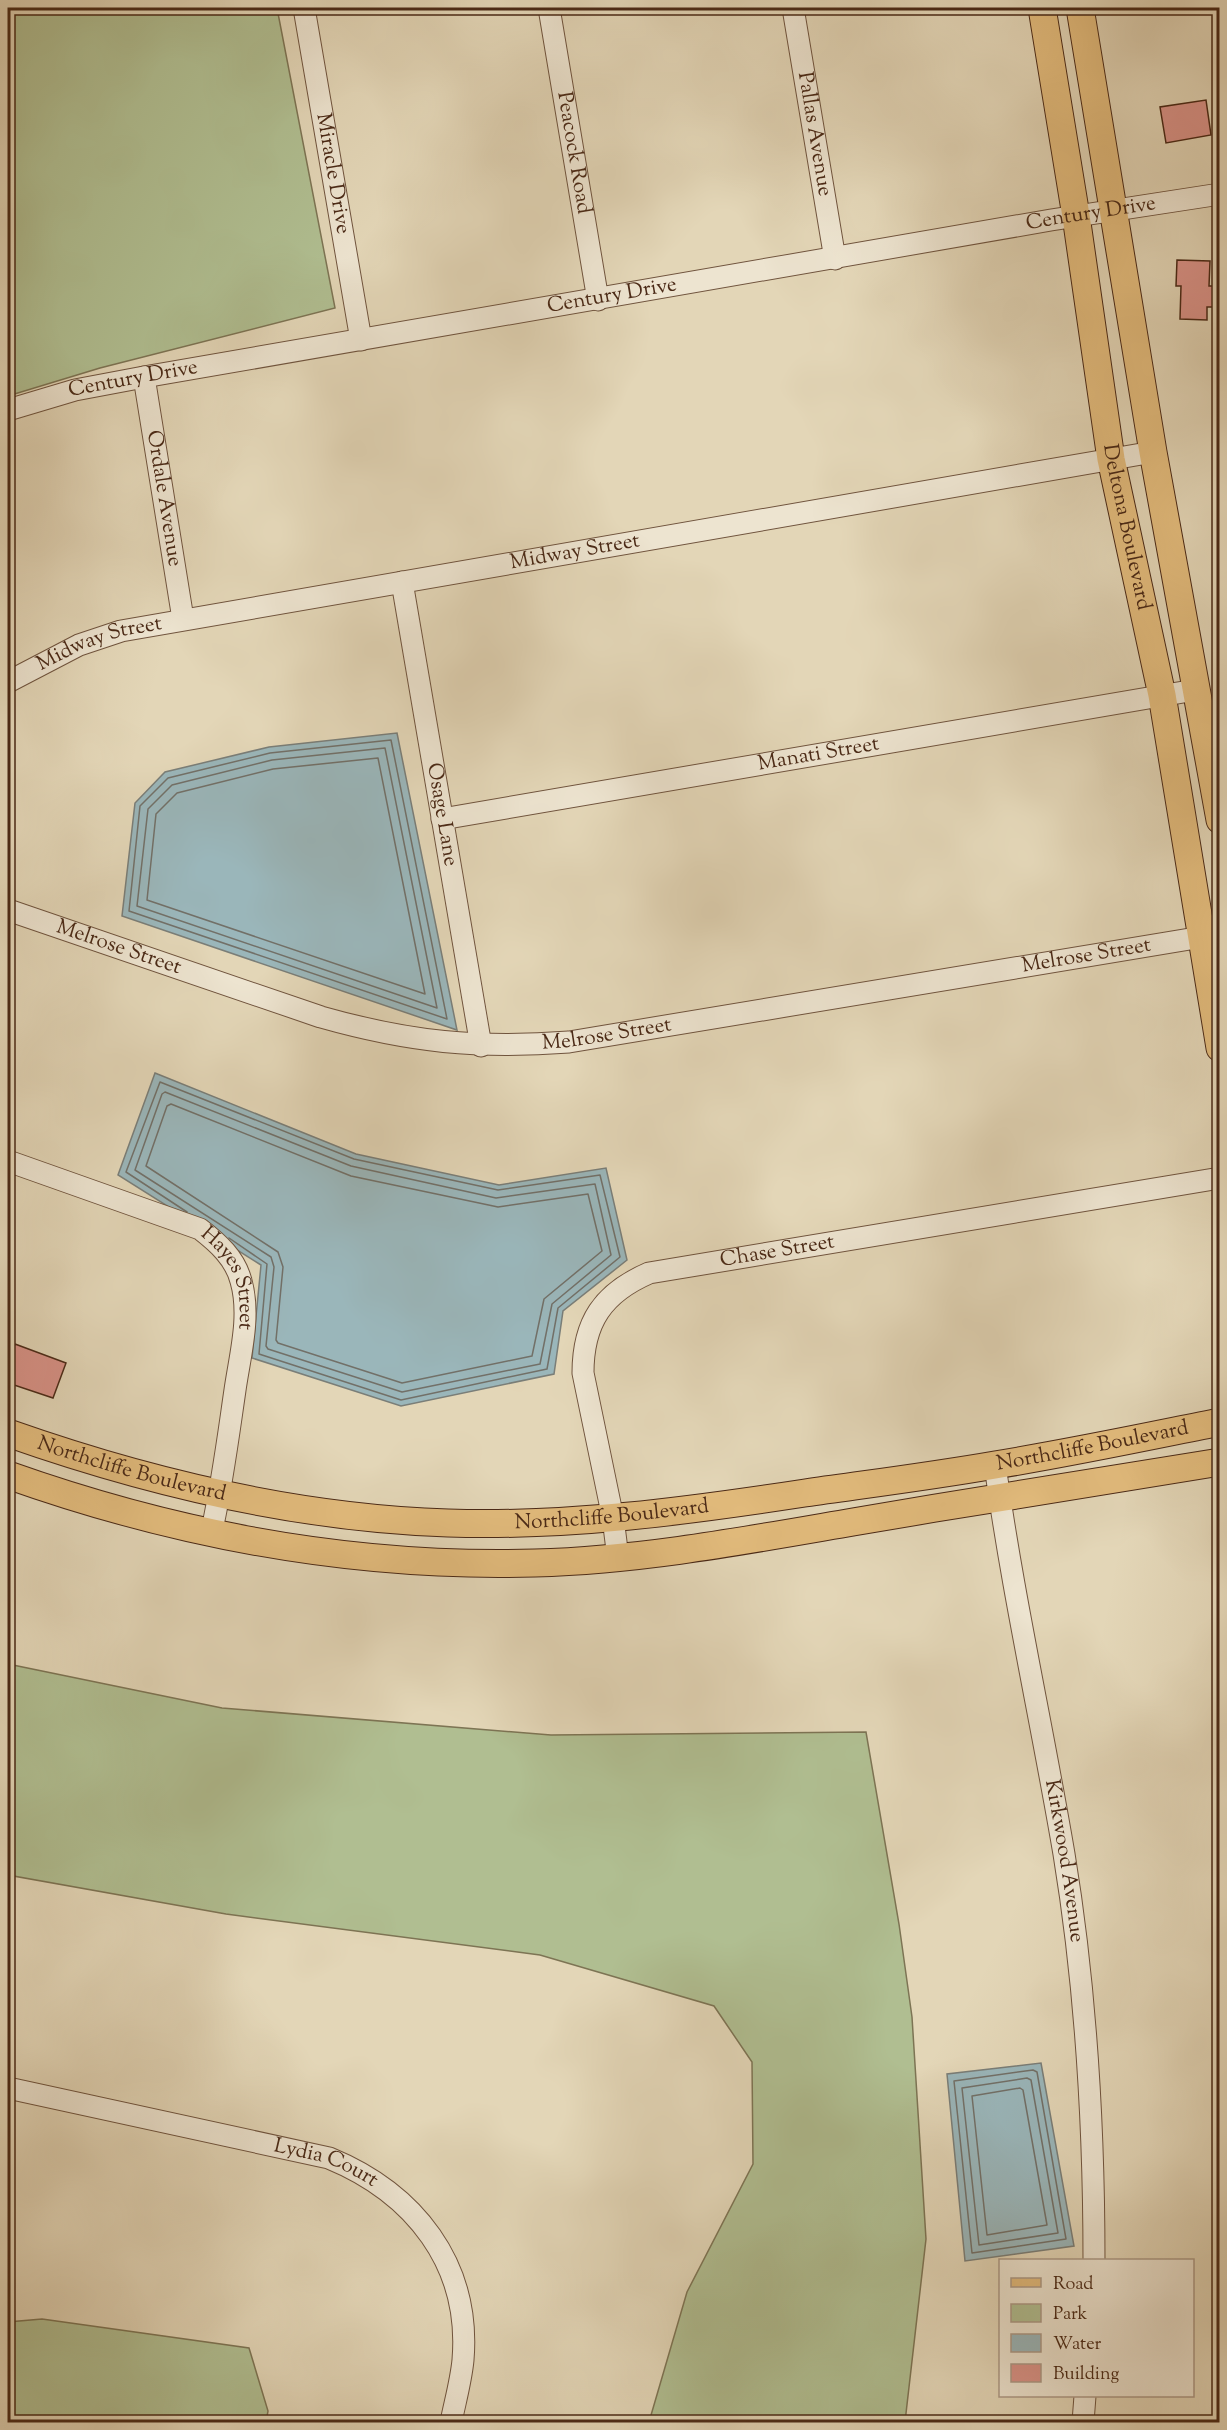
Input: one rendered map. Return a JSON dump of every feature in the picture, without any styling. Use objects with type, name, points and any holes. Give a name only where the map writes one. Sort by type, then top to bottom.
[{"type":"main road","name":"Deltona Boulevard","points":[[1042,8],[1076,216],[1111,459],[1162,695],[1210,936],[1220,1048]]},
{"type":"main road","name":"Deltona Boulevard","points":[[1080,8],[1153,452],[1220,820]]},
{"type":"main road","name":"Northcliffe Boulevard","points":[[8,1433],[143,1477],[220,1495],[365,1518],[448,1523],[534,1524],[679,1512],[995,1465],[1220,1422]]},
{"type":"main road","name":"Northcliffe Boulevard","points":[[8,1474],[132,1515],[211,1534],[361,1557],[436,1562],[535,1563],[684,1551],[1220,1462]]},
{"type":"street","name":"Miracle Drive","points":[[304,8],[361,340]]},
{"type":"street","name":"Peacock Road","points":[[549,8],[598,300]]},
{"type":"street","name":"Pallas Avenue","points":[[793,8],[835,259]]},
{"type":"street","name":"Century Drive","points":[[8,410],[75,390],[144,377],[1076,216],[1220,194]]},
{"type":"street","name":"Ordale Avenue","points":[[144,377],[183,619]]},
{"type":"street","name":"Midway Street","points":[[8,682],[45,660],[79,645],[121,631],[1153,452]]},
{"type":"street","name":"Osage Lane","points":[[402,582],[481,1046]]},
{"type":"street","name":"Manati Street","points":[[442,819],[1195,690]]},
{"type":"street","name":"Melrose Street","points":[[8,910],[321,1017],[404,1037],[481,1046],[569,1042],[1210,936]]},
{"type":"street","name":"Hayes Street","points":[[8,1161],[189,1224],[217,1242],[231,1259],[241,1279],[245,1320],[220,1495],[211,1534]]},
{"type":"street","name":"Chase Street","points":[[618,1558],[613,1518],[584,1373],[583,1354],[586,1336],[595,1316],[611,1295],[629,1282],[649,1273],[1220,1178]]},
{"type":"street","name":"Kirkwood Avenue","points":[[995,1465],[1064,1854],[1079,1960],[1089,2075],[1094,2182],[1094,2259]]},
{"type":"street","name":"Lydia Court","points":[[8,2088],[329,2158],[360,2171],[388,2189],[410,2209],[431,2235],[446,2260],[457,2292],[463,2325],[463,2358],[451,2422]]},
{"type":"street","points":[[1083,2422],[1085,2397]]},
{"type":"green space","points":[[8,8],[277,8],[335,308],[100,368],[8,396]]},
{"type":"green space","points":[[8,1664],[222,1708],[551,1735],[866,1732],[899,1924],[912,2017],[926,2239],[905,2422],[649,2422],[687,2292],[753,2164],[752,2062],[714,2006],[540,1955],[226,1914],[8,1875]]},
{"type":"green space","points":[[42,2319],[249,2348],[268,2411],[266,2422],[8,2422],[8,2322]]},
{"type":"water","points":[[397,733],[457,1030],[122,916],[135,803],[165,772],[269,747]]},
{"type":"water","points":[[155,1073],[356,1154],[499,1185],[606,1168],[627,1260],[563,1311],[554,1374],[401,1406],[252,1358],[261,1265],[118,1175]]},
{"type":"water","points":[[1041,2063],[1074,2246],[965,2261],[947,2074]]},
{"type":"building","points":[[1206,100],[1211,135],[1166,143],[1160,107]]},
{"type":"building","points":[[1177,260],[1210,261],[1209,286],[1219,286],[1218,307],[1207,307],[1207,320],[1180,319],[1181,286],[1176,286]]},
{"type":"building","points":[[15,1344],[66,1363],[53,1398],[8,1383],[8,1365]]}]
